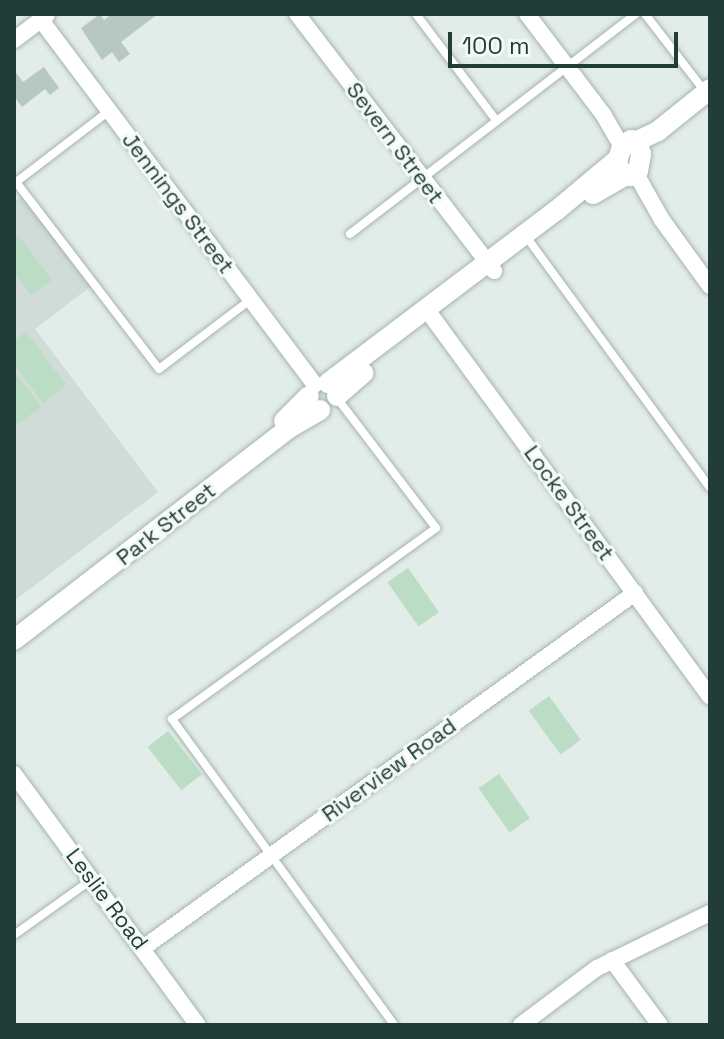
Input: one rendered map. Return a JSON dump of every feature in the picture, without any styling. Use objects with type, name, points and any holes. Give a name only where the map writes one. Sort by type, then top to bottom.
[{"type":"street","name":"Severn Street","points":[[297,14],[491,267]]},
{"type":"street","points":[[527,14],[603,114],[662,220],[710,286]]},
{"type":"street","points":[[14,40],[45,17]]},
{"type":"street","name":"Jennings Street","points":[[45,17],[109,111],[324,395]]},
{"type":"street","name":"Park Street","points":[[14,628],[528,239],[596,192],[658,131],[709,96]]},
{"type":"street","name":"Locke Street","points":[[430,314],[710,697]]},
{"type":"street","name":"Park Street","points":[[14,640],[289,428],[324,395]]},
{"type":"street","name":"Riverview Road","points":[[143,948],[635,593]]},
{"type":"street","name":"Leslie Road","points":[[14,774],[198,1025]]},
{"type":"street","points":[[521,1025],[612,960],[710,913]]},
{"type":"street","points":[[612,960],[660,1025]]},
{"type":"lane","points":[[416,14],[496,120]]},
{"type":"lane","points":[[350,234],[636,14]]},
{"type":"lane","points":[[645,14],[709,96]]},
{"type":"lane","points":[[109,111],[16,182],[159,369],[250,300]]},
{"type":"lane","points":[[528,239],[710,488]]},
{"type":"lane","points":[[324,395],[436,528],[172,719],[394,1025]]},
{"type":"lane","points":[[14,935],[92,879]]},
{"type":"shaded area","points":[[22,196],[91,286],[35,329],[158,492],[14,601],[14,202]]},
{"type":"green space","points":[[18,235],[52,280],[31,295],[14,273],[14,238]]},
{"type":"green space","points":[[26,332],[66,385],[43,403],[14,364],[14,340]]},
{"type":"green space","points":[[14,371],[41,407],[18,424],[14,419]]},
{"type":"green space","points":[[408,568],[439,612],[418,627],[388,582]]},
{"type":"green space","points":[[549,696],[581,740],[561,754],[529,711]]},
{"type":"green space","points":[[168,731],[202,774],[181,790],[148,747]]},
{"type":"green space","points":[[499,774],[530,818],[509,833],[479,788]]},
{"type":"building","points":[[100,14],[104,20],[112,14],[158,14],[121,42],[130,54],[119,62],[112,52],[102,60],[81,28]]},
{"type":"building","points":[[44,67],[59,88],[50,95],[45,89],[22,107],[14,96],[14,70],[23,82]]}]
